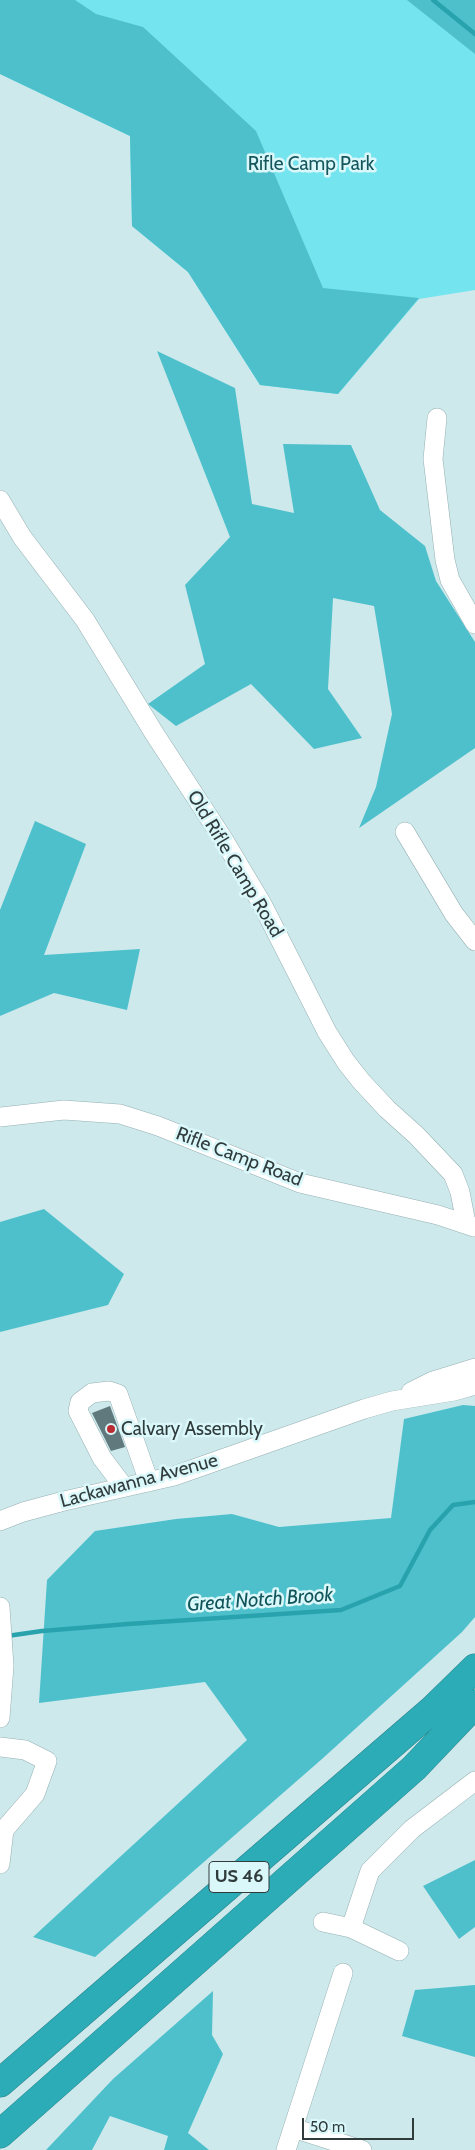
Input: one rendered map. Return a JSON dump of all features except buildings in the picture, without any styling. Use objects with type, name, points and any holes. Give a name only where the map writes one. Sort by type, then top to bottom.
[{"type":"highway","name":"US 46","points":[[0,2083],[432,1710],[475,1668]]},
{"type":"highway","name":"US 46","points":[[0,2134],[414,1768],[475,1704]]},
{"type":"street","points":[[438,418],[433,459],[445,560],[450,580],[475,624]]},
{"type":"street","name":"Old Rifle Camp Road","points":[[0,500],[22,537],[85,620],[154,733],[225,842],[262,904],[327,1032],[346,1062],[361,1082],[416,1135],[452,1174],[460,1192],[470,1225]]},
{"type":"street","points":[[405,832],[454,914],[475,941]]},
{"type":"street","name":"Rifle Camp Road","points":[[0,1117],[64,1110],[120,1114],[158,1126],[300,1183],[470,1225]]},
{"type":"street","name":"Lackawanna Avenue","points":[[392,1402],[433,1381],[475,1368]]},
{"type":"street","name":"Lackawanna Avenue","points":[[0,1522],[23,1512],[192,1470],[364,1408],[454,1391],[475,1385]]},
{"type":"street","points":[[124,1487],[102,1458],[78,1411],[80,1402],[92,1393],[109,1391],[118,1394],[149,1482]]},
{"type":"street","points":[[0,1608],[4,1666],[0,1718]]},
{"type":"street","points":[[0,1747],[24,1750],[47,1761],[35,1794],[4,1830],[0,1864]]},
{"type":"street","points":[[351,1928],[370,1871],[412,1829],[475,1782]]},
{"type":"street","points":[[323,1922],[351,1928],[399,1950]]},
{"type":"street","points":[[286,2150],[343,1973]]},
{"type":"street","points":[[293,2128],[362,2150]]},
{"type":"green space","name":"Rifle Camp Park","points":[[0,0],[475,0],[475,290],[419,299],[338,394],[260,385],[188,272],[132,226],[130,136],[0,74]]},
{"type":"shaded area","points":[[0,0],[75,0],[96,14],[143,27],[256,131],[323,288],[419,298],[338,394],[260,385],[188,272],[132,226],[130,136],[0,74]]},
{"type":"shaded area","points":[[407,0],[475,0],[475,54]]},
{"type":"shaded area","points":[[157,351],[235,388],[252,504],[294,513],[283,444],[351,445],[380,510],[425,546],[436,581],[475,642],[475,748],[359,828],[376,787],[392,714],[374,606],[333,598],[328,689],[362,738],[314,749],[251,684],[176,726],[148,704],[205,664],[185,585],[230,537]]},
{"type":"shaded area","points":[[35,821],[86,844],[44,955],[140,949],[127,1010],[54,993],[0,1016],[0,910]]},
{"type":"shaded area","points":[[44,1209],[124,1274],[108,1305],[0,1332],[0,1222]]},
{"type":"shaded area","points":[[463,1405],[475,1406],[475,1617],[462,1632],[322,1759],[95,1957],[33,1937],[247,1740],[205,1682],[39,1703],[47,1580],[95,1531],[176,1519],[232,1514],[279,1527],[391,1518],[404,1419]]},
{"type":"shaded area","points":[[475,1860],[475,1927],[459,1939],[423,1886]]},
{"type":"shaded area","points":[[475,1985],[475,2057],[402,2036],[415,1990]]},
{"type":"shaded area","points":[[213,1991],[212,2035],[223,2054],[188,2133],[209,2150],[164,2150],[168,2136],[110,2116],[92,2150],[46,2150],[113,2079]]},
{"type":"waterway","points":[[433,0],[475,34]]},
{"type":"waterway","name":"Great Notch Brook","points":[[7,1636],[42,1631],[128,1624],[341,1610],[400,1586],[430,1530],[453,1505],[475,1502]]},
{"type":"place","name":"Calvary Assembly","points":[[111,1429]]}]
